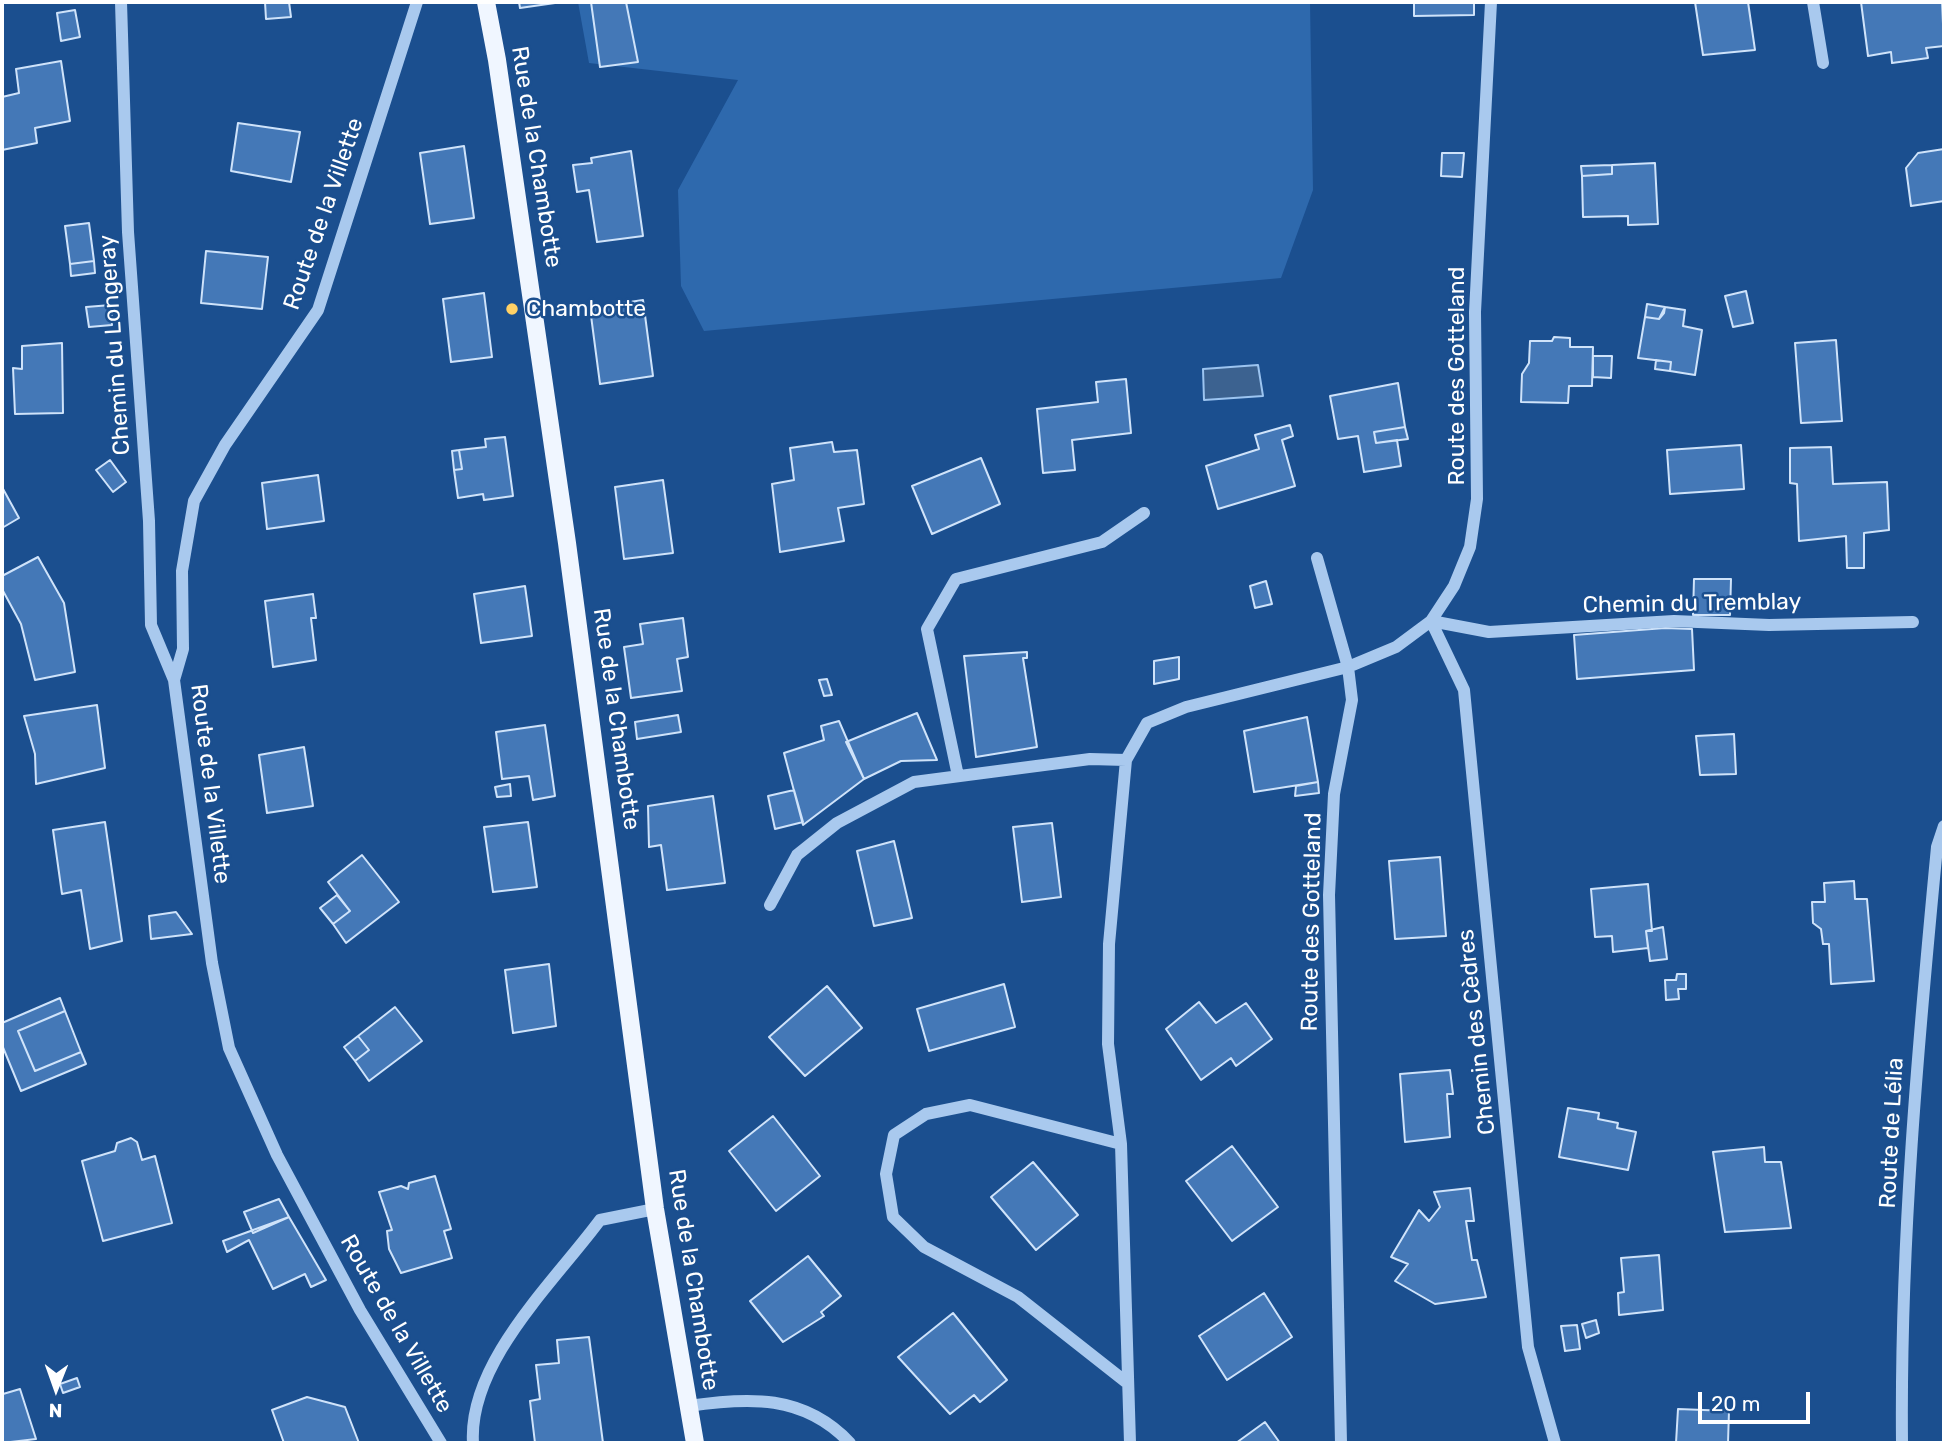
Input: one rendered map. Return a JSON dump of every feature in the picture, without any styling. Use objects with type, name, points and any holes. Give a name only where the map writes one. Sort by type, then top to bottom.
[{"type":"main road","name":"Rue de la Chambotte","points":[[486,2],[499,73],[568,543],[655,1209],[695,1443]]},
{"type":"street","name":"Chemin du Longeray","points":[[121,2],[128,232],[149,521],[151,625],[174,680]]},
{"type":"street","name":"Route de la Villette","points":[[417,2],[318,310],[225,445],[194,501],[182,571],[183,649],[174,680],[212,963],[229,1048],[289,1179],[360,1310],[441,1443]]},
{"type":"street","name":"Route des Gotteland","points":[[1341,1443],[1329,895],[1334,794],[1352,700],[1348,667],[1395,647],[1431,621],[1454,586],[1470,547],[1477,499],[1475,312],[1491,2]]},
{"type":"street","points":[[1813,2],[1823,64]]},
{"type":"street","points":[[958,775],[927,629],[956,579],[1102,542],[1144,513]]},
{"type":"street","points":[[1130,1443],[1126,1382],[1121,1144],[1108,1044],[1109,944],[1126,760],[1147,723],[1186,707],[1348,667],[1317,558]]},
{"type":"street","name":"Chemin du Tremblay","points":[[1431,621],[1489,632],[1674,621],[1769,625],[1913,622]]},
{"type":"street","name":"Chemin des Cèdres","points":[[1431,621],[1464,690],[1528,1347],[1555,1443]]},
{"type":"street","points":[[770,905],[797,855],[837,822],[914,782],[1090,759],[1126,760]]},
{"type":"street","name":"Route de Lélia","points":[[1902,1443],[1901,1357],[1918,1042],[1937,847],[1944,826]]},
{"type":"street","points":[[1121,1144],[970,1105],[926,1114],[894,1135],[886,1174],[893,1217],[924,1247],[1018,1297],[1126,1382]]},
{"type":"street","points":[[473,1443],[478,1400],[502,1347],[600,1220],[655,1209]]},
{"type":"street","points":[[688,1406],[753,1398],[785,1405],[820,1419],[849,1443]]},
{"type":"shaded area","points":[[578,2],[1310,2],[1313,190],[1281,278],[704,331],[681,286],[678,190],[738,80],[589,63]]},
{"type":"shaded area","points":[[1258,365],[1263,396],[1204,400],[1203,369]]},
{"type":"building","points":[[265,2],[289,2],[291,17],[266,19]]},
{"type":"building","points":[[519,2],[562,2],[520,8]]},
{"type":"building","points":[[591,2],[626,2],[638,62],[600,67]]},
{"type":"building","points":[[1414,2],[1474,2],[1474,15],[1414,16]]},
{"type":"building","points":[[1695,2],[1748,2],[1755,50],[1703,55]]},
{"type":"building","points":[[1861,2],[1942,2],[1944,46],[1926,48],[1928,58],[1892,63],[1891,52],[1868,56]]},
{"type":"building","points":[[75,10],[80,37],[61,41],[57,13]]},
{"type":"building","points":[[61,61],[70,121],[35,128],[37,143],[2,150],[2,97],[19,93],[16,69]]},
{"type":"building","points":[[238,123],[300,132],[291,182],[231,171]]},
{"type":"building","points":[[464,146],[474,218],[430,224],[420,153]]},
{"type":"building","points":[[1944,149],[1944,201],[1911,206],[1906,168],[1918,153]]},
{"type":"building","points":[[631,151],[643,236],[597,242],[589,190],[577,192],[573,165],[592,163],[591,158]]},
{"type":"building","points":[[1442,153],[1464,153],[1462,177],[1441,176]]},
{"type":"building","points":[[1655,163],[1658,224],[1628,225],[1628,216],[1583,217],[1582,176],[1612,174],[1612,165]]},
{"type":"building","points":[[1612,165],[1612,174],[1582,176],[1581,166]]},
{"type":"building","points":[[89,223],[94,261],[70,264],[65,226]]},
{"type":"building","points":[[206,251],[268,257],[262,309],[201,303]]},
{"type":"building","points":[[94,261],[95,273],[71,276],[70,264]]},
{"type":"building","points":[[1746,291],[1753,323],[1733,327],[1725,296]]},
{"type":"building","points":[[484,293],[492,357],[451,362],[443,299]]},
{"type":"building","points":[[643,300],[653,376],[600,384],[590,308]]},
{"type":"building","points":[[1647,304],[1665,307],[1664,313],[1659,319],[1645,317]]},
{"type":"building","points":[[111,305],[112,325],[89,327],[86,307]]},
{"type":"building","points":[[1665,307],[1685,310],[1683,326],[1702,330],[1695,375],[1670,371],[1671,362],[1638,358],[1645,317],[1659,319]]},
{"type":"building","points":[[1554,337],[1570,338],[1570,347],[1593,347],[1592,386],[1569,386],[1568,403],[1521,402],[1522,374],[1529,363],[1530,341],[1552,341]]},
{"type":"building","points":[[1836,340],[1842,421],[1801,423],[1795,343]]},
{"type":"building","points":[[62,343],[63,413],[15,414],[13,368],[22,369],[22,346]]},
{"type":"building","points":[[1593,356],[1612,356],[1611,378],[1593,377]]},
{"type":"building","points":[[1656,360],[1671,362],[1670,371],[1655,369]]},
{"type":"building","points":[[1126,379],[1131,433],[1072,440],[1075,470],[1043,473],[1037,409],[1098,402],[1096,382]]},
{"type":"building","points":[[1398,383],[1405,427],[1374,432],[1376,443],[1397,440],[1401,466],[1364,472],[1358,436],[1338,439],[1330,396]]},
{"type":"building","points":[[1290,425],[1293,436],[1282,440],[1295,486],[1218,509],[1206,466],[1259,449],[1255,435]]},
{"type":"building","points":[[1405,427],[1408,439],[1376,443],[1374,432]]},
{"type":"building","points":[[505,437],[513,496],[484,500],[483,494],[458,498],[454,470],[462,469],[459,450],[486,447],[485,439]]},
{"type":"building","points":[[832,442],[834,452],[857,450],[864,504],[838,508],[844,541],[780,552],[772,484],[794,480],[790,448]]},
{"type":"building","points":[[1741,445],[1744,489],[1670,494],[1667,450]]},
{"type":"building","points":[[1831,447],[1833,484],[1887,482],[1889,530],[1864,533],[1864,568],[1847,568],[1846,536],[1799,541],[1797,484],[1790,483],[1790,448]]},
{"type":"building","points":[[459,450],[462,469],[454,470],[452,451]]},
{"type":"building","points":[[981,458],[1000,504],[932,534],[912,486]]},
{"type":"building","points":[[110,460],[126,482],[113,492],[96,470]]},
{"type":"building","points":[[318,475],[324,521],[267,529],[262,483]]},
{"type":"building","points":[[663,480],[673,553],[624,559],[615,487]]},
{"type":"building","points":[[2,487],[19,518],[2,528]]},
{"type":"building","points":[[38,557],[64,603],[75,672],[35,680],[21,624],[2,589],[2,576]]},
{"type":"building","points":[[1694,579],[1731,579],[1730,615],[1693,615]]},
{"type":"building","points":[[1266,581],[1272,604],[1255,608],[1250,586]]},
{"type":"building","points":[[525,586],[532,636],[481,643],[474,594]]},
{"type":"building","points":[[313,594],[316,618],[311,618],[316,660],[273,667],[265,601]]},
{"type":"building","points":[[683,618],[688,657],[677,659],[682,691],[631,698],[624,647],[643,644],[640,624]]},
{"type":"building","points":[[1665,628],[1692,629],[1694,670],[1577,679],[1574,635]]},
{"type":"building","points":[[1027,652],[1027,658],[1023,658],[1037,747],[976,757],[964,656]]},
{"type":"building","points":[[1179,657],[1179,679],[1154,684],[1154,661]]},
{"type":"building","points":[[827,679],[832,695],[824,696],[819,680]]},
{"type":"building","points":[[97,705],[105,768],[36,784],[35,754],[24,716]]},
{"type":"building","points":[[917,713],[937,760],[901,761],[864,779],[846,742]]},
{"type":"building","points":[[678,715],[681,732],[637,739],[635,722]]},
{"type":"building","points":[[1307,717],[1318,782],[1254,792],[1244,731]]},
{"type":"building","points":[[839,721],[864,779],[803,825],[784,753],[824,740],[821,726]]},
{"type":"building","points":[[545,725],[555,796],[533,800],[529,776],[502,779],[496,732]]},
{"type":"building","points":[[1734,734],[1736,774],[1700,775],[1696,736]]},
{"type":"building","points":[[304,747],[313,806],[267,813],[259,755]]},
{"type":"building","points":[[1318,782],[1319,793],[1295,796],[1296,786]]},
{"type":"building","points":[[510,784],[511,796],[497,797],[495,787]]},
{"type":"building","points":[[794,790],[803,822],[775,829],[768,796]]},
{"type":"building","points":[[713,796],[725,883],[667,890],[661,845],[649,847],[648,806]]},
{"type":"building","points":[[105,822],[122,941],[90,949],[81,890],[62,894],[53,830]]},
{"type":"building","points":[[528,822],[537,887],[493,892],[484,827]]},
{"type":"building","points":[[1052,823],[1061,897],[1022,902],[1013,827]]},
{"type":"building","points":[[894,841],[912,918],[874,926],[857,851]]},
{"type":"building","points":[[362,855],[399,902],[346,943],[333,924],[350,911],[328,882]]},
{"type":"building","points":[[1440,857],[1446,936],[1395,939],[1389,861]]},
{"type":"building","points":[[1854,881],[1855,899],[1867,899],[1874,981],[1831,984],[1829,944],[1823,944],[1821,929],[1813,923],[1812,902],[1825,902],[1824,883]]},
{"type":"building","points":[[1648,884],[1652,931],[1646,931],[1648,948],[1613,952],[1612,936],[1595,937],[1591,889]]},
{"type":"building","points":[[337,895],[350,911],[333,924],[320,908]]},
{"type":"building","points":[[176,912],[192,934],[151,939],[149,916]]},
{"type":"building","points":[[1663,927],[1667,959],[1650,961],[1646,931]]},
{"type":"building","points":[[549,964],[556,1026],[513,1033],[505,970]]},
{"type":"building","points":[[1677,974],[1686,974],[1686,989],[1678,989],[1679,999],[1666,1000],[1665,980],[1676,980]]},
{"type":"building","points":[[1004,984],[1015,1027],[929,1051],[917,1009]]},
{"type":"building","points":[[827,986],[862,1028],[805,1076],[769,1037]]},
{"type":"building","points":[[60,998],[65,1011],[18,1031],[35,1071],[81,1052],[86,1064],[21,1091],[2,1045],[2,1023]]},
{"type":"building","points":[[1199,1002],[1216,1023],[1246,1003],[1272,1039],[1236,1066],[1231,1058],[1201,1080],[1166,1029]]},
{"type":"building","points":[[395,1007],[422,1041],[369,1081],[355,1061],[369,1050],[358,1036]]},
{"type":"building","points":[[65,1011],[81,1052],[35,1071],[18,1031]]},
{"type":"building","points":[[358,1036],[369,1050],[355,1061],[344,1047]]},
{"type":"building","points":[[1450,1070],[1453,1094],[1447,1094],[1450,1137],[1405,1142],[1400,1074]]},
{"type":"building","points":[[1568,1108],[1599,1113],[1598,1119],[1618,1123],[1617,1128],[1636,1132],[1628,1170],[1559,1157]]},
{"type":"building","points":[[773,1116],[820,1176],[776,1211],[729,1151]]},
{"type":"building","points":[[131,1138],[137,1142],[142,1160],[155,1156],[172,1223],[103,1241],[82,1161],[115,1151],[117,1143]]},
{"type":"building","points":[[1232,1146],[1278,1207],[1232,1241],[1186,1181]]},
{"type":"building","points":[[1764,1147],[1765,1162],[1781,1162],[1791,1228],[1725,1232],[1713,1152]]},
{"type":"building","points":[[1033,1162],[1078,1215],[1036,1250],[991,1197]]},
{"type":"building","points":[[435,1176],[451,1229],[444,1231],[452,1258],[401,1273],[389,1249],[387,1231],[392,1230],[379,1192],[401,1186],[408,1189],[409,1183]]},
{"type":"building","points":[[1470,1188],[1474,1221],[1466,1221],[1472,1260],[1477,1260],[1486,1297],[1435,1304],[1395,1281],[1408,1264],[1391,1257],[1419,1210],[1429,1221],[1440,1207],[1434,1192]]},
{"type":"building","points":[[279,1199],[289,1217],[253,1233],[244,1212]]},
{"type":"building","points":[[289,1217],[326,1280],[311,1287],[305,1274],[273,1289],[249,1240],[227,1252],[223,1241]]},
{"type":"building","points":[[1659,1255],[1663,1310],[1619,1315],[1618,1293],[1624,1292],[1621,1258]]},
{"type":"building","points":[[808,1256],[841,1296],[821,1312],[824,1316],[783,1342],[750,1301]]},
{"type":"building","points":[[1264,1293],[1292,1337],[1227,1380],[1199,1336]]},
{"type":"building","points":[[953,1313],[1007,1380],[980,1402],[974,1395],[950,1414],[898,1357]]},
{"type":"building","points":[[1596,1320],[1599,1333],[1586,1338],[1582,1324]]},
{"type":"building","points":[[1577,1325],[1580,1349],[1565,1351],[1561,1326]]},
{"type":"building","points":[[589,1337],[603,1443],[535,1443],[530,1401],[540,1399],[536,1365],[559,1363],[557,1340]]},
{"type":"building","points":[[77,1378],[80,1387],[63,1393],[60,1384]]},
{"type":"building","points":[[20,1389],[36,1439],[2,1443],[2,1390],[3,1394]]},
{"type":"building","points":[[307,1397],[345,1407],[359,1443],[284,1443],[272,1410]]},
{"type":"building","points":[[1678,1409],[1729,1411],[1728,1443],[1676,1443]]},
{"type":"building","points":[[1265,1422],[1280,1443],[1236,1443]]},
{"type":"place","name":"Chambotte","points":[[512,309]]}]
